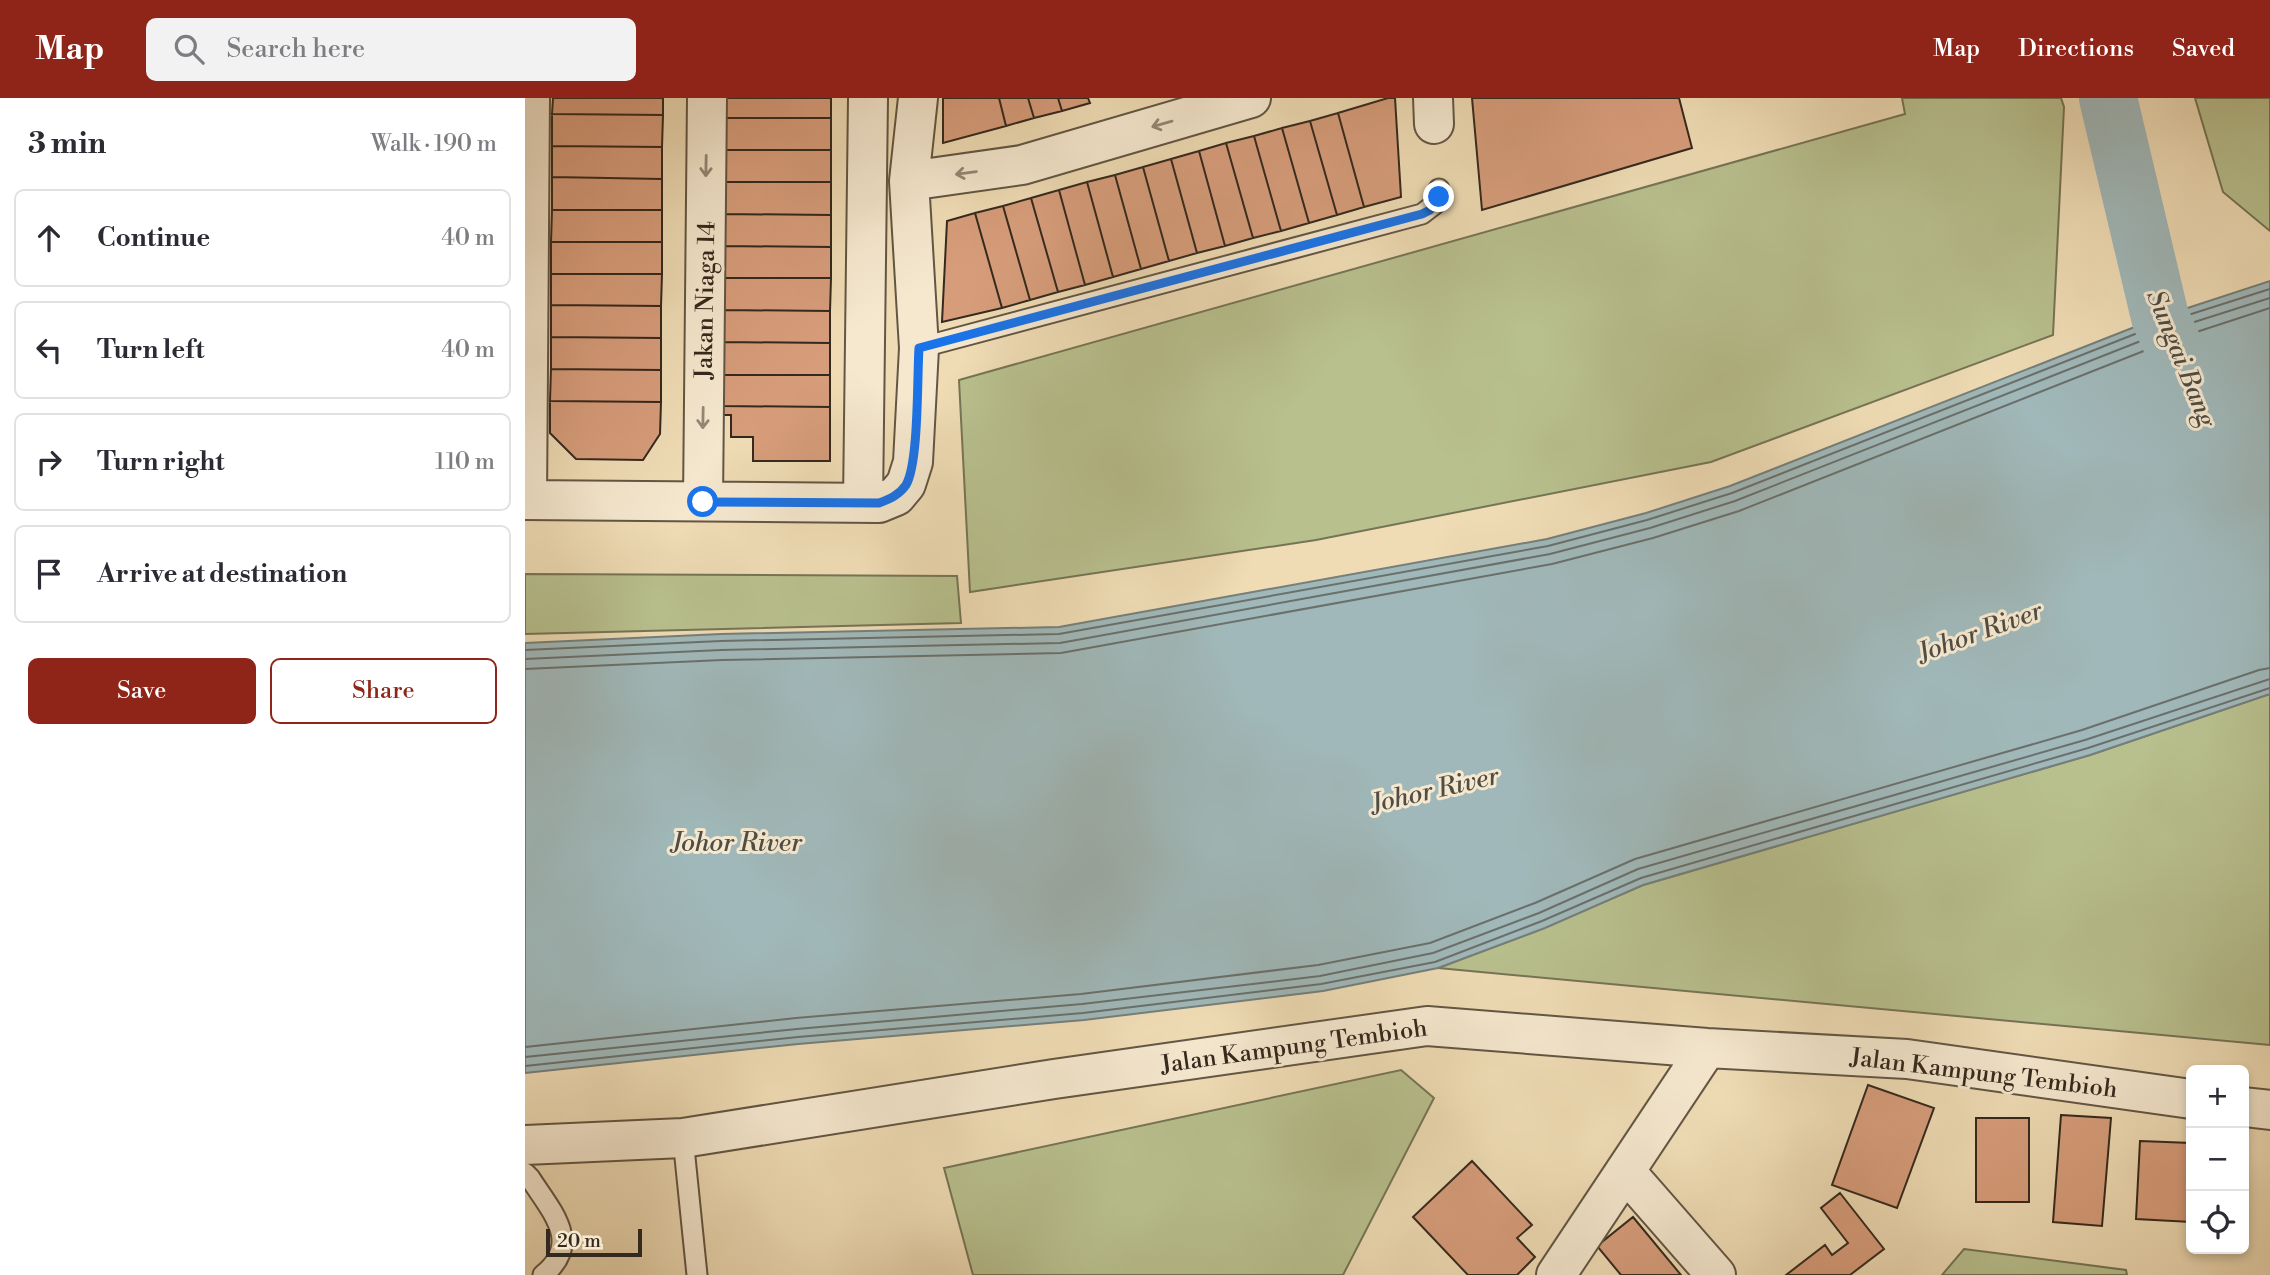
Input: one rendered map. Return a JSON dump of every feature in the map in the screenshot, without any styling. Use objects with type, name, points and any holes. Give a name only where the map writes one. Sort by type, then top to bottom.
[{"type":"street","points":[[530,98],[526,500],[863,503],[879,503],[895,496],[906,484],[913,462],[919,348],[909,181],[918,98]]},
{"type":"street","name":"Jakan Niaga 14","points":[[703,502],[707,98]]},
{"type":"street","points":[[863,503],[868,98]]},
{"type":"street","points":[[909,181],[1022,165],[1251,98]]},
{"type":"street","name":"Jalan Kampung Tembioh","points":[[525,1145],[683,1138],[1054,1079],[1427,1026],[1707,1048],[1907,1059],[2186,1098]]},
{"type":"street","points":[[1556,1275],[1707,1048]]},
{"type":"street","points":[[1625,1171],[1716,1275]]},
{"type":"lane","points":[[919,348],[1422,214],[1435,204],[1439,189]]},
{"type":"lane","points":[[683,1138],[697,1275]]},
{"type":"lane","points":[[525,1173],[563,1235],[563,1247],[558,1259],[543,1275]]},
{"type":"green space","points":[[1902,98],[2061,98],[2064,107],[2053,335],[1711,462],[1316,540],[970,592],[959,380],[1905,114]]},
{"type":"green space","points":[[2195,98],[2270,98],[2270,231],[2223,192]]},
{"type":"green space","points":[[525,574],[957,576],[961,623],[525,634]]},
{"type":"green space","points":[[2270,694],[2270,1045],[1438,968],[1531,933],[1643,885],[2090,755]]},
{"type":"green space","points":[[1401,1070],[1434,1098],[1343,1275],[973,1275],[944,1168]]},
{"type":"green space","points":[[1964,1249],[2126,1270],[2127,1275],[1942,1275]]},
{"type":"water","name":"Johor River","points":[[2270,281],[2270,694],[2090,755],[1643,885],[1545,928],[1438,968],[1323,991],[1084,1020],[798,1044],[525,1073],[525,643],[721,634],[1059,627],[1547,539],[1646,513],[1730,486],[2160,317]]},
{"type":"building","points":[[553,98],[663,98],[663,115],[552,114]]},
{"type":"building","points":[[724,98],[831,98],[831,118],[724,118]]},
{"type":"building","points":[[943,98],[999,98],[1006,126],[943,143]]},
{"type":"building","points":[[999,98],[1028,98],[1034,118],[1006,126]]},
{"type":"building","points":[[1028,98],[1058,98],[1062,111],[1034,118]]},
{"type":"building","points":[[1058,98],[1088,98],[1090,103],[1062,111]]},
{"type":"building","points":[[1395,98],[1401,197],[1364,207],[1338,113]]},
{"type":"building","points":[[1472,98],[1679,98],[1692,148],[1482,210]]},
{"type":"building","points":[[1338,113],[1364,207],[1337,215],[1310,121]]},
{"type":"building","points":[[552,114],[663,115],[662,147],[552,146]]},
{"type":"building","points":[[724,118],[831,118],[831,150],[724,150]]},
{"type":"building","points":[[1310,121],[1337,215],[1309,223],[1282,128]]},
{"type":"building","points":[[1282,128],[1309,223],[1281,231],[1254,136]]},
{"type":"building","points":[[1254,136],[1281,231],[1253,238],[1226,143]]},
{"type":"building","points":[[1226,143],[1253,238],[1225,246],[1199,151]]},
{"type":"building","points":[[552,146],[662,147],[662,179],[552,177]]},
{"type":"building","points":[[724,150],[831,150],[831,182],[723,182]]},
{"type":"building","points":[[1199,151],[1225,246],[1197,253],[1171,159]]},
{"type":"building","points":[[1171,159],[1197,253],[1169,261],[1143,167]]},
{"type":"building","points":[[1143,167],[1169,261],[1141,269],[1115,175]]},
{"type":"building","points":[[1115,175],[1141,269],[1113,277],[1087,182]]},
{"type":"building","points":[[552,177],[662,179],[662,210],[552,210]]},
{"type":"building","points":[[723,182],[831,182],[831,215],[723,214]]},
{"type":"building","points":[[1087,182],[1113,277],[1085,285],[1059,190]]},
{"type":"building","points":[[1059,190],[1085,285],[1058,292],[1031,198]]},
{"type":"building","points":[[1031,198],[1058,292],[1030,300],[1003,206]]},
{"type":"building","points":[[1003,206],[1030,300],[1002,308],[975,213]]},
{"type":"building","points":[[552,210],[662,210],[662,242],[551,242]]},
{"type":"building","points":[[975,213],[1002,308],[942,322],[947,221]]},
{"type":"building","points":[[723,214],[831,215],[831,247],[723,246]]},
{"type":"building","points":[[551,242],[662,242],[662,274],[551,274]]},
{"type":"building","points":[[723,246],[831,247],[831,278],[723,278]]},
{"type":"building","points":[[551,274],[662,274],[661,306],[551,305]]},
{"type":"building","points":[[723,278],[831,278],[830,311],[723,310]]},
{"type":"building","points":[[551,305],[661,306],[661,338],[551,337]]},
{"type":"building","points":[[723,310],[830,311],[830,343],[723,342]]},
{"type":"building","points":[[551,337],[661,338],[661,370],[551,369]]},
{"type":"building","points":[[723,342],[830,343],[830,375],[723,375]]},
{"type":"building","points":[[551,369],[661,370],[661,402],[550,401]]},
{"type":"building","points":[[723,375],[830,375],[830,407],[722,406]]},
{"type":"building","points":[[550,401],[661,402],[660,434],[643,460],[576,459],[550,433]]},
{"type":"building","points":[[722,406],[830,407],[830,461],[753,461],[753,437],[731,437],[731,415],[722,415]]},
{"type":"building","points":[[1868,1085],[1934,1108],[1897,1208],[1832,1185]]},
{"type":"building","points":[[2061,1115],[2111,1118],[2102,1226],[2053,1222]]},
{"type":"building","points":[[1976,1118],[2029,1118],[2029,1202],[1976,1202]]},
{"type":"building","points":[[2140,1141],[2186,1143],[2186,1222],[2136,1219]]},
{"type":"building","points":[[1472,1161],[1532,1225],[1517,1238],[1535,1257],[1517,1275],[1468,1275],[1413,1217]]},
{"type":"building","points":[[1840,1193],[1884,1249],[1850,1275],[1786,1275],[1825,1245],[1832,1255],[1848,1243],[1821,1208]]},
{"type":"building","points":[[1633,1217],[1681,1275],[1621,1275],[1597,1246]]},
{"type":"waterway","name":"Sungai Bang","points":[[2108,98],[2160,317],[2193,390]]},
{"type":"route","points":[[703,502],[879,503],[895,496],[906,484],[913,462],[919,348],[1422,214],[1430,210],[1439,197]]}]
